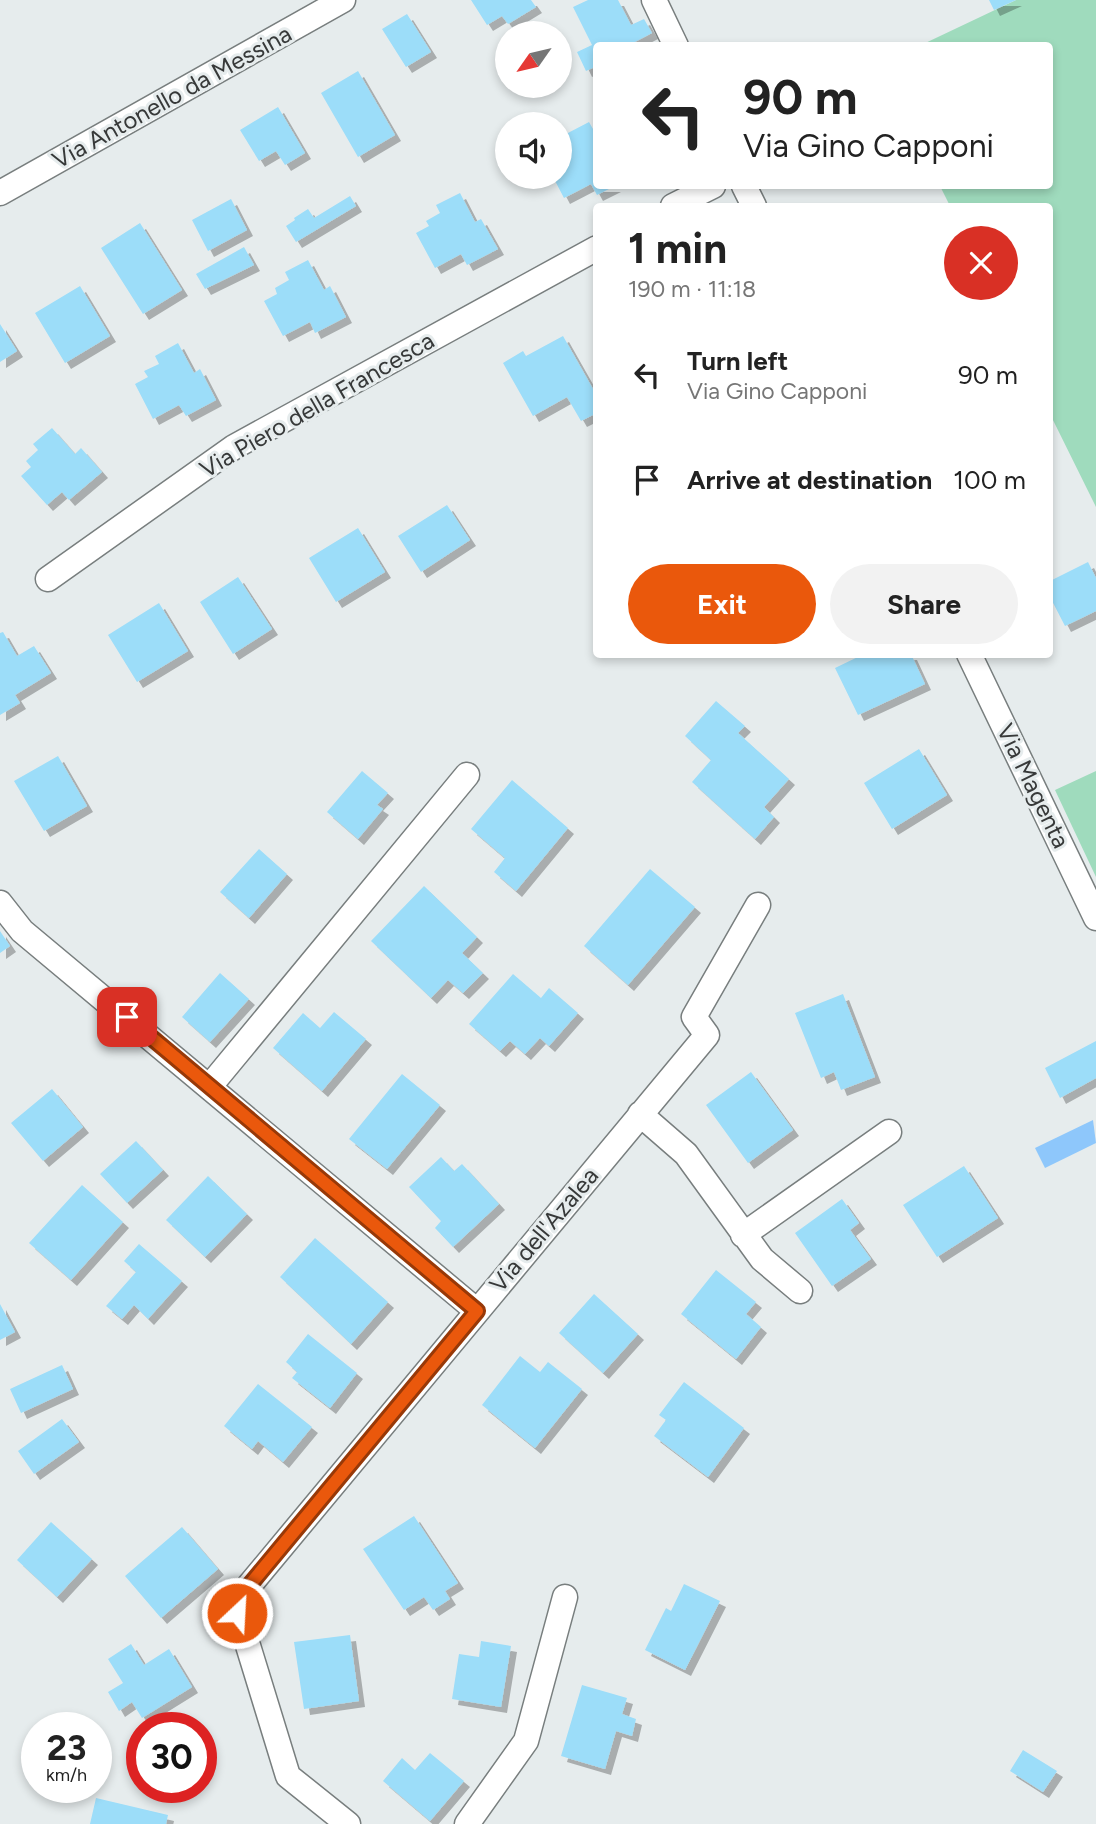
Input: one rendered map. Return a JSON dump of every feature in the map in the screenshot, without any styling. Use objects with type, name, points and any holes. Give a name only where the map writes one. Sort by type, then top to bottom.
[{"type":"street","name":"Via Antonello da Messina","points":[[0,193],[343,0]]},
{"type":"street","points":[[654,0],[674,42]]},
{"type":"street","points":[[680,203],[707,189]]},
{"type":"street","name":"Via Piero della Francesca","points":[[47,579],[234,447],[593,250]]},
{"type":"street","name":"Via Magenta","points":[[971,658],[1096,918]]},
{"type":"street","points":[[210,1086],[467,775]]},
{"type":"street","points":[[0,903],[22,931],[477,1311]]},
{"type":"street","name":"Via dell'Azalea","points":[[348,1824],[288,1776],[237,1613],[243,1593],[706,1035],[694,1017],[758,905]]},
{"type":"street","points":[[640,1114],[686,1154],[762,1259],[800,1291]]},
{"type":"street","points":[[743,1235],[889,1132]]},
{"type":"street","points":[[467,1824],[526,1741],[565,1597]]},
{"type":"green space","points":[[1016,0],[1096,0],[1096,507],[1053,420],[1053,203],[948,203],[942,189],[1053,189],[1053,42],[927,42]]},
{"type":"green space","points":[[1096,771],[1096,877],[1055,790]]},
{"type":"water","points":[[1093,1120],[1096,1143],[1045,1168],[1035,1148]]},
{"type":"building","points":[[471,0],[531,0],[536,7],[513,21],[506,21],[502,16],[487,25]]},
{"type":"building","points":[[588,0],[618,0],[631,25],[644,19],[652,33],[635,42],[593,42],[593,68],[586,71],[577,52],[592,45],[573,7]]},
{"type":"building","points":[[989,0],[1016,0],[994,10]]},
{"type":"building","points":[[407,14],[431,52],[406,67],[382,29]]},
{"type":"building","points":[[358,71],[395,135],[358,157],[321,93]]},
{"type":"building","points":[[278,107],[305,153],[285,165],[276,151],[259,161],[240,130]]},
{"type":"building","points":[[589,122],[593,129],[593,188],[591,184],[564,198],[559,189],[572,189],[572,131]]},
{"type":"building","points":[[594,189],[609,189],[597,195]]},
{"type":"building","points":[[460,193],[475,222],[481,219],[498,249],[467,265],[461,254],[435,268],[416,233],[429,226],[426,221],[440,213],[436,205]]},
{"type":"building","points":[[350,196],[356,206],[296,242],[286,226],[295,220],[294,218],[308,209],[314,218]]},
{"type":"building","points":[[231,199],[247,230],[208,251],[192,220]]},
{"type":"building","points":[[140,223],[182,290],[143,314],[101,248]]},
{"type":"building","points":[[244,247],[254,265],[205,289],[196,274]]},
{"type":"building","points":[[308,260],[324,290],[330,286],[346,317],[315,333],[310,322],[283,336],[264,301],[277,294],[275,288],[289,280],[285,272]]},
{"type":"building","points":[[80,286],[110,336],[65,363],[35,313]]},
{"type":"building","points":[[0,324],[17,351],[0,362]]},
{"type":"building","points":[[563,336],[593,389],[593,415],[581,421],[567,397],[533,416],[503,363],[523,351],[526,356]]},
{"type":"building","points":[[178,343],[194,373],[200,369],[216,400],[186,416],[179,405],[153,419],[135,384],[148,377],[144,371],[159,364],[155,356]]},
{"type":"building","points":[[52,428],[75,454],[81,448],[102,472],[69,500],[62,492],[47,505],[21,476],[31,467],[26,461],[38,450],[33,444]]},
{"type":"building","points":[[447,505],[470,540],[421,572],[398,536]]},
{"type":"building","points":[[358,528],[385,572],[336,602],[309,558]]},
{"type":"building","points":[[1088,562],[1096,578],[1096,611],[1065,626],[1053,603],[1053,580]]},
{"type":"building","points":[[238,577],[272,629],[233,654],[200,602]]},
{"type":"building","points":[[159,603],[188,651],[137,682],[108,635]]},
{"type":"building","points":[[3,632],[17,656],[34,646],[51,673],[15,695],[20,703],[0,715],[0,633]]},
{"type":"building","points":[[856,658],[913,658],[925,684],[858,715],[835,668]]},
{"type":"building","points":[[716,701],[745,726],[738,733],[789,779],[764,807],[774,817],[755,839],[692,782],[711,760],[685,736]]},
{"type":"building","points":[[919,749],[947,795],[892,829],[864,783]]},
{"type":"building","points":[[58,756],[87,806],[44,831],[14,781]]},
{"type":"building","points":[[362,771],[388,793],[377,805],[383,809],[358,839],[327,812]]},
{"type":"building","points":[[512,780],[568,828],[516,891],[494,872],[505,858],[471,829]]},
{"type":"building","points":[[259,849],[287,874],[249,918],[220,892]]},
{"type":"building","points":[[650,869],[695,907],[628,985],[584,946]]},
{"type":"building","points":[[424,886],[477,937],[462,953],[483,973],[463,993],[448,980],[431,998],[371,941]]},
{"type":"building","points":[[0,931],[10,946],[0,953]]},
{"type":"building","points":[[220,973],[249,999],[210,1042],[182,1017]]},
{"type":"building","points":[[513,974],[541,998],[549,988],[578,1013],[549,1046],[540,1038],[525,1054],[510,1041],[500,1051],[469,1024]]},
{"type":"building","points":[[843,994],[875,1077],[841,1090],[834,1072],[821,1078],[795,1013]]},
{"type":"building","points":[[334,1012],[366,1039],[322,1091],[273,1048],[303,1013],[320,1028]]},
{"type":"building","points":[[1096,1041],[1096,1078],[1060,1098],[1045,1068]]},
{"type":"building","points":[[751,1072],[793,1130],[748,1163],[706,1105]]},
{"type":"building","points":[[402,1074],[440,1105],[387,1169],[349,1139]]},
{"type":"building","points":[[52,1089],[83,1127],[43,1161],[11,1123]]},
{"type":"building","points":[[136,1141],[163,1170],[127,1203],[100,1174]]},
{"type":"building","points":[[441,1157],[454,1171],[462,1164],[499,1204],[453,1247],[435,1228],[441,1221],[409,1187]]},
{"type":"building","points":[[964,1166],[998,1218],[937,1257],[903,1205]]},
{"type":"building","points":[[208,1176],[247,1214],[205,1257],[166,1220]]},
{"type":"building","points":[[82,1185],[123,1222],[71,1280],[29,1243]]},
{"type":"building","points":[[842,1199],[859,1223],[850,1230],[871,1259],[832,1286],[795,1233]]},
{"type":"building","points":[[315,1238],[388,1302],[351,1344],[280,1277]]},
{"type":"building","points":[[139,1244],[182,1281],[148,1319],[134,1305],[122,1319],[106,1306],[136,1272],[124,1261]]},
{"type":"building","points":[[716,1270],[756,1302],[746,1314],[761,1327],[736,1359],[681,1314]]},
{"type":"building","points":[[594,1294],[638,1334],[603,1373],[559,1333]]},
{"type":"building","points":[[0,1304],[15,1332],[0,1340]]},
{"type":"building","points":[[308,1334],[357,1373],[330,1408],[292,1378],[297,1372],[286,1362]]},
{"type":"building","points":[[520,1356],[540,1372],[548,1362],[582,1389],[535,1448],[482,1405]]},
{"type":"building","points":[[62,1365],[73,1389],[21,1413],[10,1389]]},
{"type":"building","points":[[684,1382],[744,1428],[708,1477],[654,1436],[666,1420],[659,1415]]},
{"type":"building","points":[[258,1384],[312,1427],[283,1462],[258,1441],[252,1449],[224,1426]]},
{"type":"building","points":[[62,1419],[79,1442],[34,1474],[18,1451]]},
{"type":"building","points":[[414,1516],[458,1583],[445,1591],[450,1599],[433,1610],[424,1597],[404,1610],[363,1549]]},
{"type":"building","points":[[51,1522],[92,1559],[57,1597],[17,1560]]},
{"type":"building","points":[[182,1527],[218,1569],[161,1618],[125,1576]]},
{"type":"building","points":[[684,1584],[720,1601],[685,1670],[645,1650],[666,1608],[671,1611]]},
{"type":"building","points":[[350,1635],[359,1701],[304,1709],[294,1642]]},
{"type":"building","points":[[481,1641],[511,1646],[501,1707],[452,1699],[459,1654],[479,1657]]},
{"type":"building","points":[[131,1644],[144,1665],[169,1649],[192,1687],[152,1712],[138,1712],[132,1702],[119,1711],[108,1692],[123,1683],[108,1659]]},
{"type":"building","points":[[582,1685],[627,1698],[622,1714],[636,1719],[632,1736],[616,1731],[605,1769],[561,1756]]},
{"type":"building","points":[[1023,1750],[1057,1771],[1043,1792],[1010,1771]]},
{"type":"building","points":[[430,1753],[464,1781],[430,1821],[383,1781],[402,1758],[415,1770]]},
{"type":"building","points":[[112,1802],[168,1815],[166,1824],[90,1824],[95,1803]]},
{"type":"route","points":[[127,1017],[477,1311],[243,1593],[237,1613]]}]
